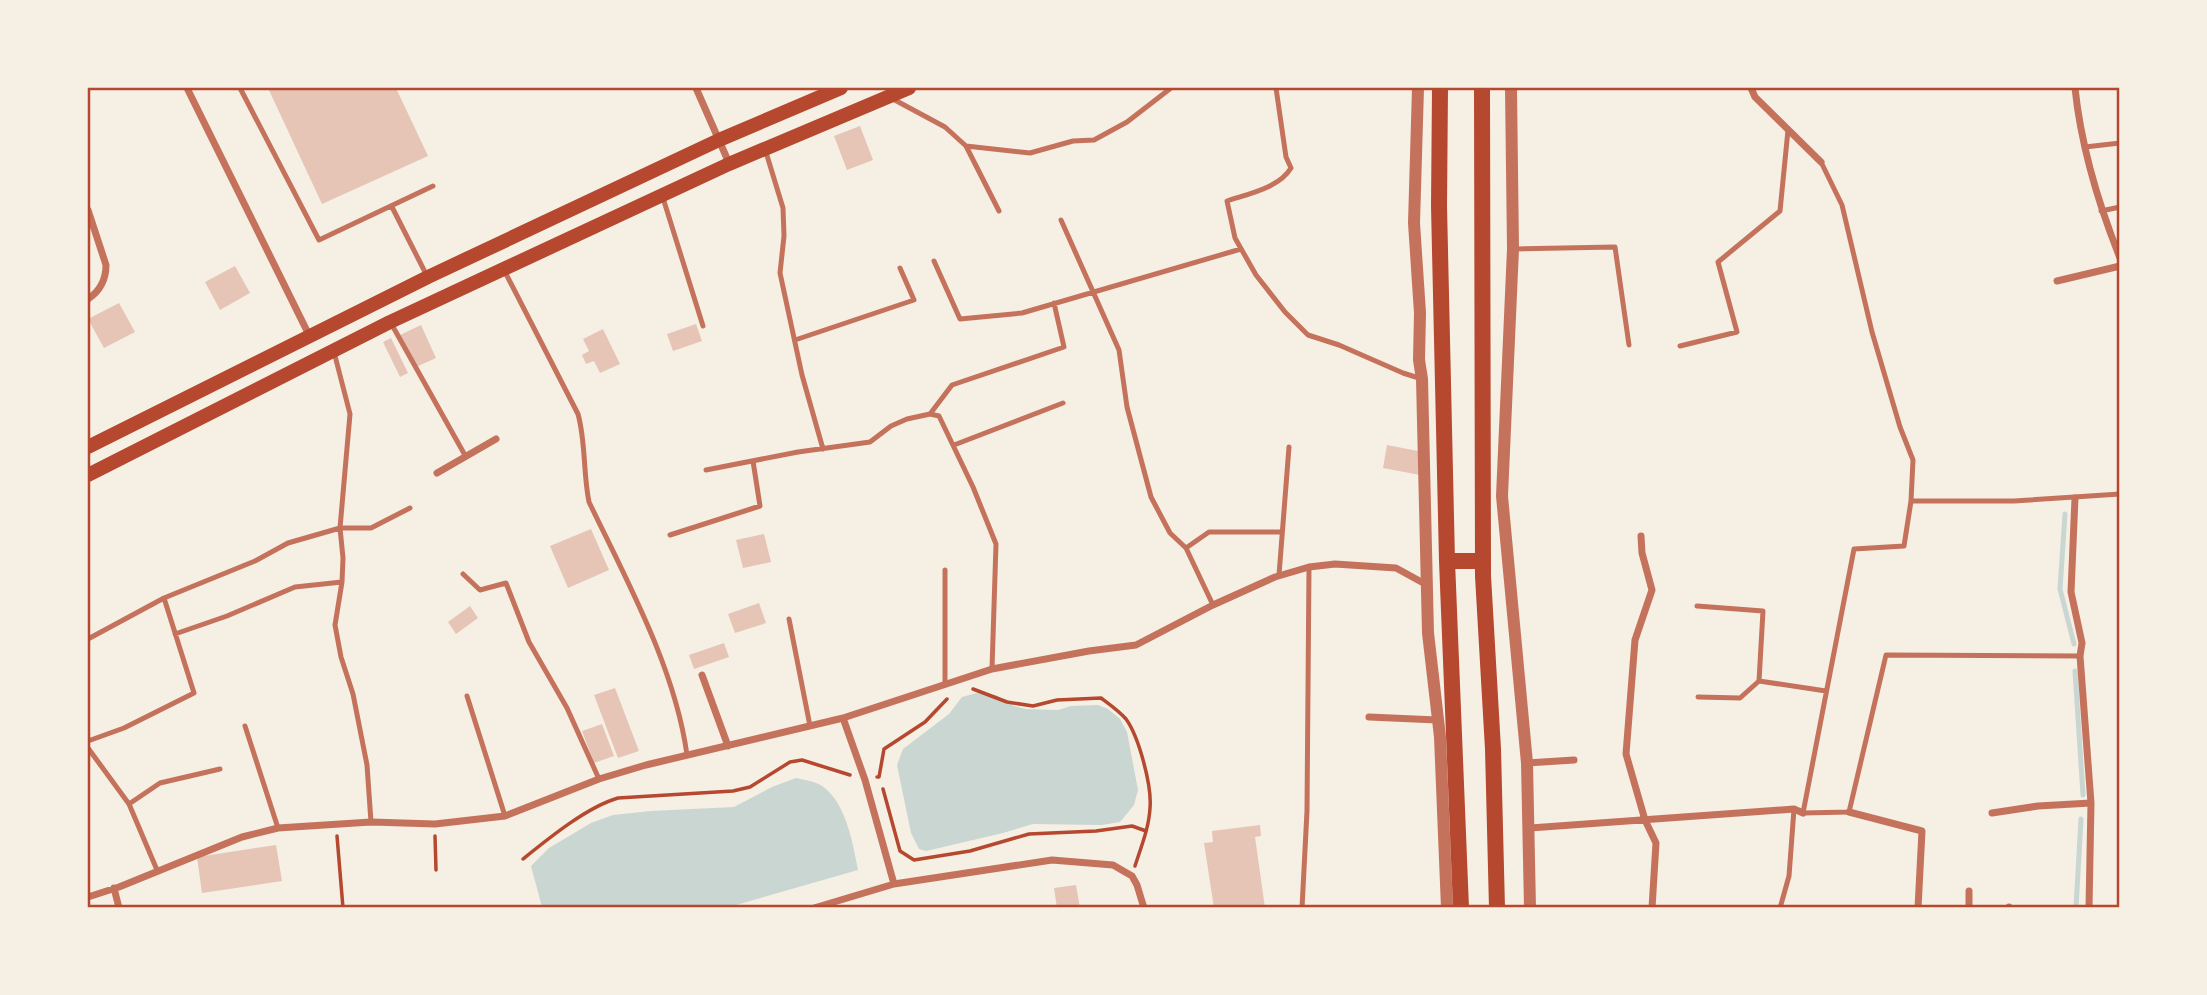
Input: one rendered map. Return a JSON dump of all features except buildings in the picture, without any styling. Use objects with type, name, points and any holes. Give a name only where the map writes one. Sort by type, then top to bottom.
[{"type":"main road","points":[[88,475],[390,322],[729,164],[909,88]]},
{"type":"main road","points":[[1440,88],[1439,206],[1447,561],[1461,908]]},
{"type":"main road","points":[[1482,88],[1482,561],[1493,749],[1497,908]]},
{"type":"main road","points":[[88,447],[309,335],[719,140],[834,89]]},
{"type":"main road","points":[[1447,561],[1482,561]]},
{"type":"street","points":[[187,88],[309,335]]},
{"type":"street","points":[[696,88],[729,164]]},
{"type":"street","points":[[1418,88],[1415,223],[1420,313],[1419,360],[1422,379],[1428,633],[1437,719],[1447,908]]},
{"type":"street","points":[[1511,88],[1513,249],[1502,496],[1527,763],[1530,908]]},
{"type":"street","points":[[1751,88],[1755,97],[1821,162]]},
{"type":"street","points":[[2075,88],[2079,127],[2101,211],[2119,258]]},
{"type":"street","points":[[88,210],[106,265],[101,286],[88,299]]},
{"type":"street","points":[[2057,281],[2119,266]]},
{"type":"street","points":[[437,473],[496,439]]},
{"type":"street","points":[[2075,498],[2071,592],[2082,643],[2080,656],[2091,803],[2089,908]]},
{"type":"street","points":[[1641,536],[1642,553],[1652,590],[1635,640],[1626,754],[1645,821],[1656,843],[1652,908]]},
{"type":"street","points":[[88,897],[242,837],[278,828],[371,822],[435,824],[505,816],[599,779],[843,718],[992,669],[1136,645],[1279,575],[1308,567],[1335,564],[1396,568],[1427,585]]},
{"type":"street","points":[[702,675],[728,746]]},
{"type":"street","points":[[843,718],[894,884]]},
{"type":"street","points":[[1368,718],[1437,719]]},
{"type":"street","points":[[1527,763],[1574,760]]},
{"type":"street","points":[[1992,813],[2038,806],[2091,803]]},
{"type":"street","points":[[1530,828],[1794,809],[1803,813]]},
{"type":"street","points":[[1849,812],[1922,831],[1918,908]]},
{"type":"street","points":[[814,908],[894,884],[1052,860],[1113,865],[1132,876],[1144,908]]},
{"type":"street","points":[[114,888],[119,908]]},
{"type":"street","points":[[1969,891],[1969,908]]},
{"type":"lane","points":[[240,88],[319,240],[433,186]]},
{"type":"lane","points":[[966,146],[1030,153],[1073,141],[1094,140],[1127,122],[1171,88]]},
{"type":"lane","points":[[1276,88],[1286,157],[1291,168],[1286,176],[1261,190],[1227,201],[1235,238],[1256,275],[1285,312],[1308,335],[1422,379]]},
{"type":"lane","points":[[888,96],[945,127],[966,146],[999,211]]},
{"type":"lane","points":[[1680,346],[1737,332],[1718,262],[1780,211],[1788,129]]},
{"type":"lane","points":[[2085,147],[2119,143]]},
{"type":"lane","points":[[765,149],[783,208],[784,236],[780,273],[807,395],[823,449]]},
{"type":"lane","points":[[1821,162],[1842,205],[1872,332],[1900,427],[1913,460],[1911,501],[1903,546],[1854,549],[1803,813],[1849,812],[1886,655],[2080,656]]},
{"type":"lane","points":[[662,195],[703,326]]},
{"type":"lane","points":[[392,207],[428,278]]},
{"type":"lane","points":[[2101,211],[2119,207]]},
{"type":"lane","points":[[1061,220],[1119,350],[1127,407],[1151,497],[1170,533],[1186,548],[1213,605]]},
{"type":"lane","points":[[1513,249],[1615,247],[1629,345]]},
{"type":"lane","points":[[934,261],[960,319],[1022,313],[1241,249]]},
{"type":"lane","points":[[795,340],[914,300],[900,268]]},
{"type":"lane","points":[[504,270],[578,414],[583,431],[585,482],[589,502],[661,657],[683,728],[687,755]]},
{"type":"lane","points":[[930,414],[953,385],[1064,347],[1054,303]]},
{"type":"lane","points":[[390,322],[466,457]]},
{"type":"lane","points":[[333,349],[350,414],[340,528],[342,582],[335,625],[341,657],[353,694],[367,765],[371,822]]},
{"type":"lane","points":[[954,446],[1063,402]]},
{"type":"lane","points":[[706,470],[870,442],[891,426],[907,419],[930,414],[939,416],[996,544],[992,669]]},
{"type":"lane","points":[[1279,575],[1289,447]]},
{"type":"lane","points":[[670,535],[760,506],[753,461]]},
{"type":"lane","points":[[1911,501],[2014,502],[2119,494]]},
{"type":"lane","points":[[88,639],[164,598],[255,561],[288,542],[340,528],[371,528],[410,508]]},
{"type":"lane","points":[[1186,548],[1209,532],[1282,532]]},
{"type":"lane","points":[[1302,908],[1307,811],[1308,567]]},
{"type":"lane","points":[[945,570],[945,685]]},
{"type":"lane","points":[[463,574],[480,590],[506,583],[529,642],[567,708],[599,779]]},
{"type":"lane","points":[[175,634],[227,616],[295,587],[342,582]]},
{"type":"lane","points":[[88,741],[124,728],[194,693],[164,598]]},
{"type":"lane","points":[[1697,606],[1763,611],[1759,681],[1740,698],[1699,697]]},
{"type":"lane","points":[[789,619],[810,726]]},
{"type":"lane","points":[[1759,681],[1826,691]]},
{"type":"lane","points":[[467,696],[505,816]]},
{"type":"lane","points":[[246,726],[278,828]]},
{"type":"lane","points":[[88,748],[129,804],[157,870]]},
{"type":"lane","points":[[129,804],[160,783],[220,769]]},
{"type":"lane","points":[[1780,908],[1789,876],[1794,809]]},
{"type":"path","points":[[962,692],[974,689],[1007,702],[1033,706],[1057,700],[1101,698],[1124,717],[1137,744],[1150,798],[1146,831],[1132,876]]},
{"type":"path","points":[[950,695],[925,722],[884,749],[879,777],[900,850],[914,860],[970,851],[1029,834],[1096,831],[1132,826],[1146,831]]},
{"type":"path","points":[[523,859],[598,806],[618,798],[733,791],[750,787],[790,762],[802,760],[864,780],[879,777]]},
{"type":"path","points":[[435,824],[436,870]]},
{"type":"path","points":[[336,825],[343,908]]},
{"type":"shaded area","points":[[977,693],[996,695],[1014,706],[1026,709],[1058,710],[1071,706],[1098,705],[1108,709],[1120,719],[1127,732],[1138,790],[1134,805],[1120,822],[1102,825],[1033,824],[926,851],[919,849],[911,833],[897,765],[903,749],[949,714],[962,697]]},
{"type":"shaded area","points":[[796,778],[819,784],[837,802],[847,824],[858,870],[729,907],[542,907],[531,866],[549,848],[591,823],[613,815],[734,807]]},
{"type":"waterway","points":[[2065,514],[2060,589],[2074,644]]},
{"type":"waterway","points":[[2075,671],[2083,795]]},
{"type":"waterway","points":[[2076,908],[2081,819]]}]
